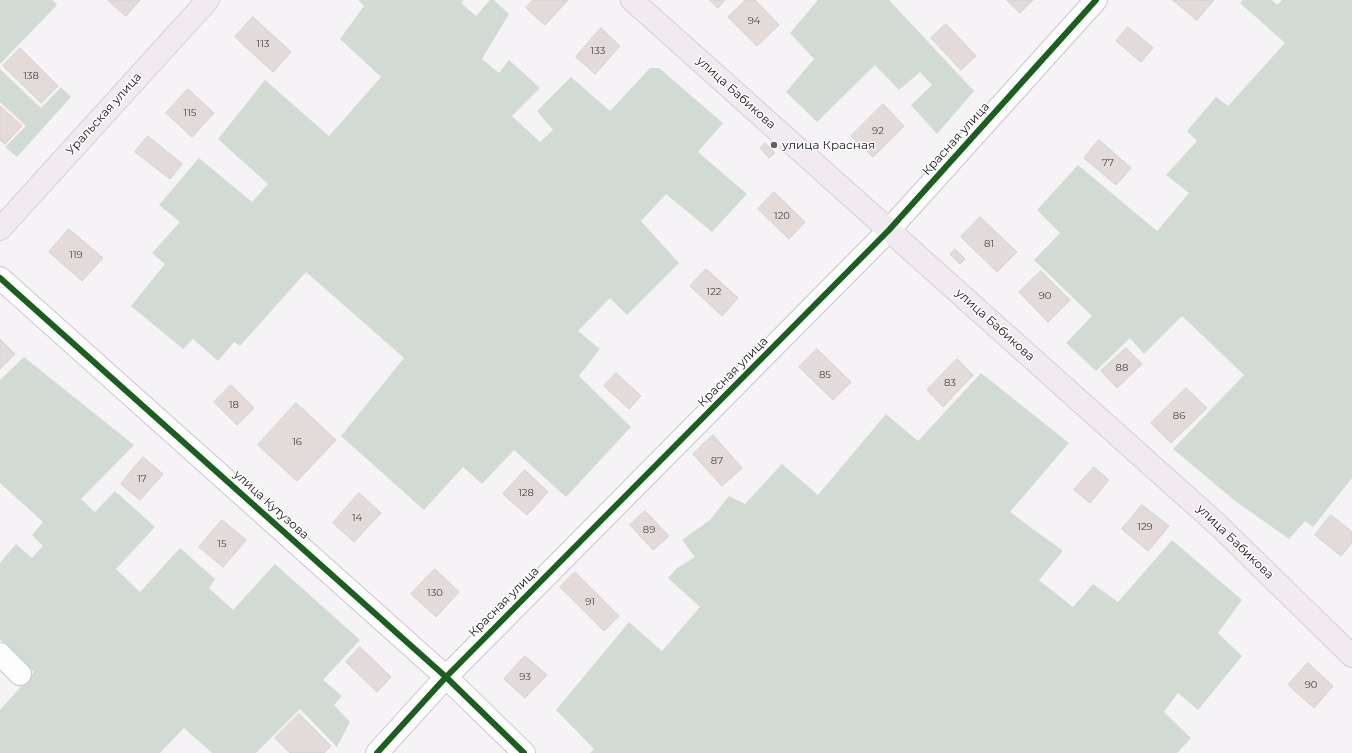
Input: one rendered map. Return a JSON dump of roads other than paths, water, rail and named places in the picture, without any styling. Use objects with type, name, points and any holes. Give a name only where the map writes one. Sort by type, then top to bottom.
[{"type":"main road","name":"Уральская улица","points":[[0,229],[208,0]]},
{"type":"main road","name":"улица Бабикова","points":[[632,0],[1218,525],[1352,656]]},
{"type":"street","name":"Красная улица","points":[[377,753],[446,677],[889,230],[1096,0]]},
{"type":"street","name":"улица Кутузова","points":[[0,278],[446,677],[524,753]]},
{"type":"street","points":[[0,654],[20,674]]},
{"type":"place","name":"улица Красная","points":[[774,145]]}]
